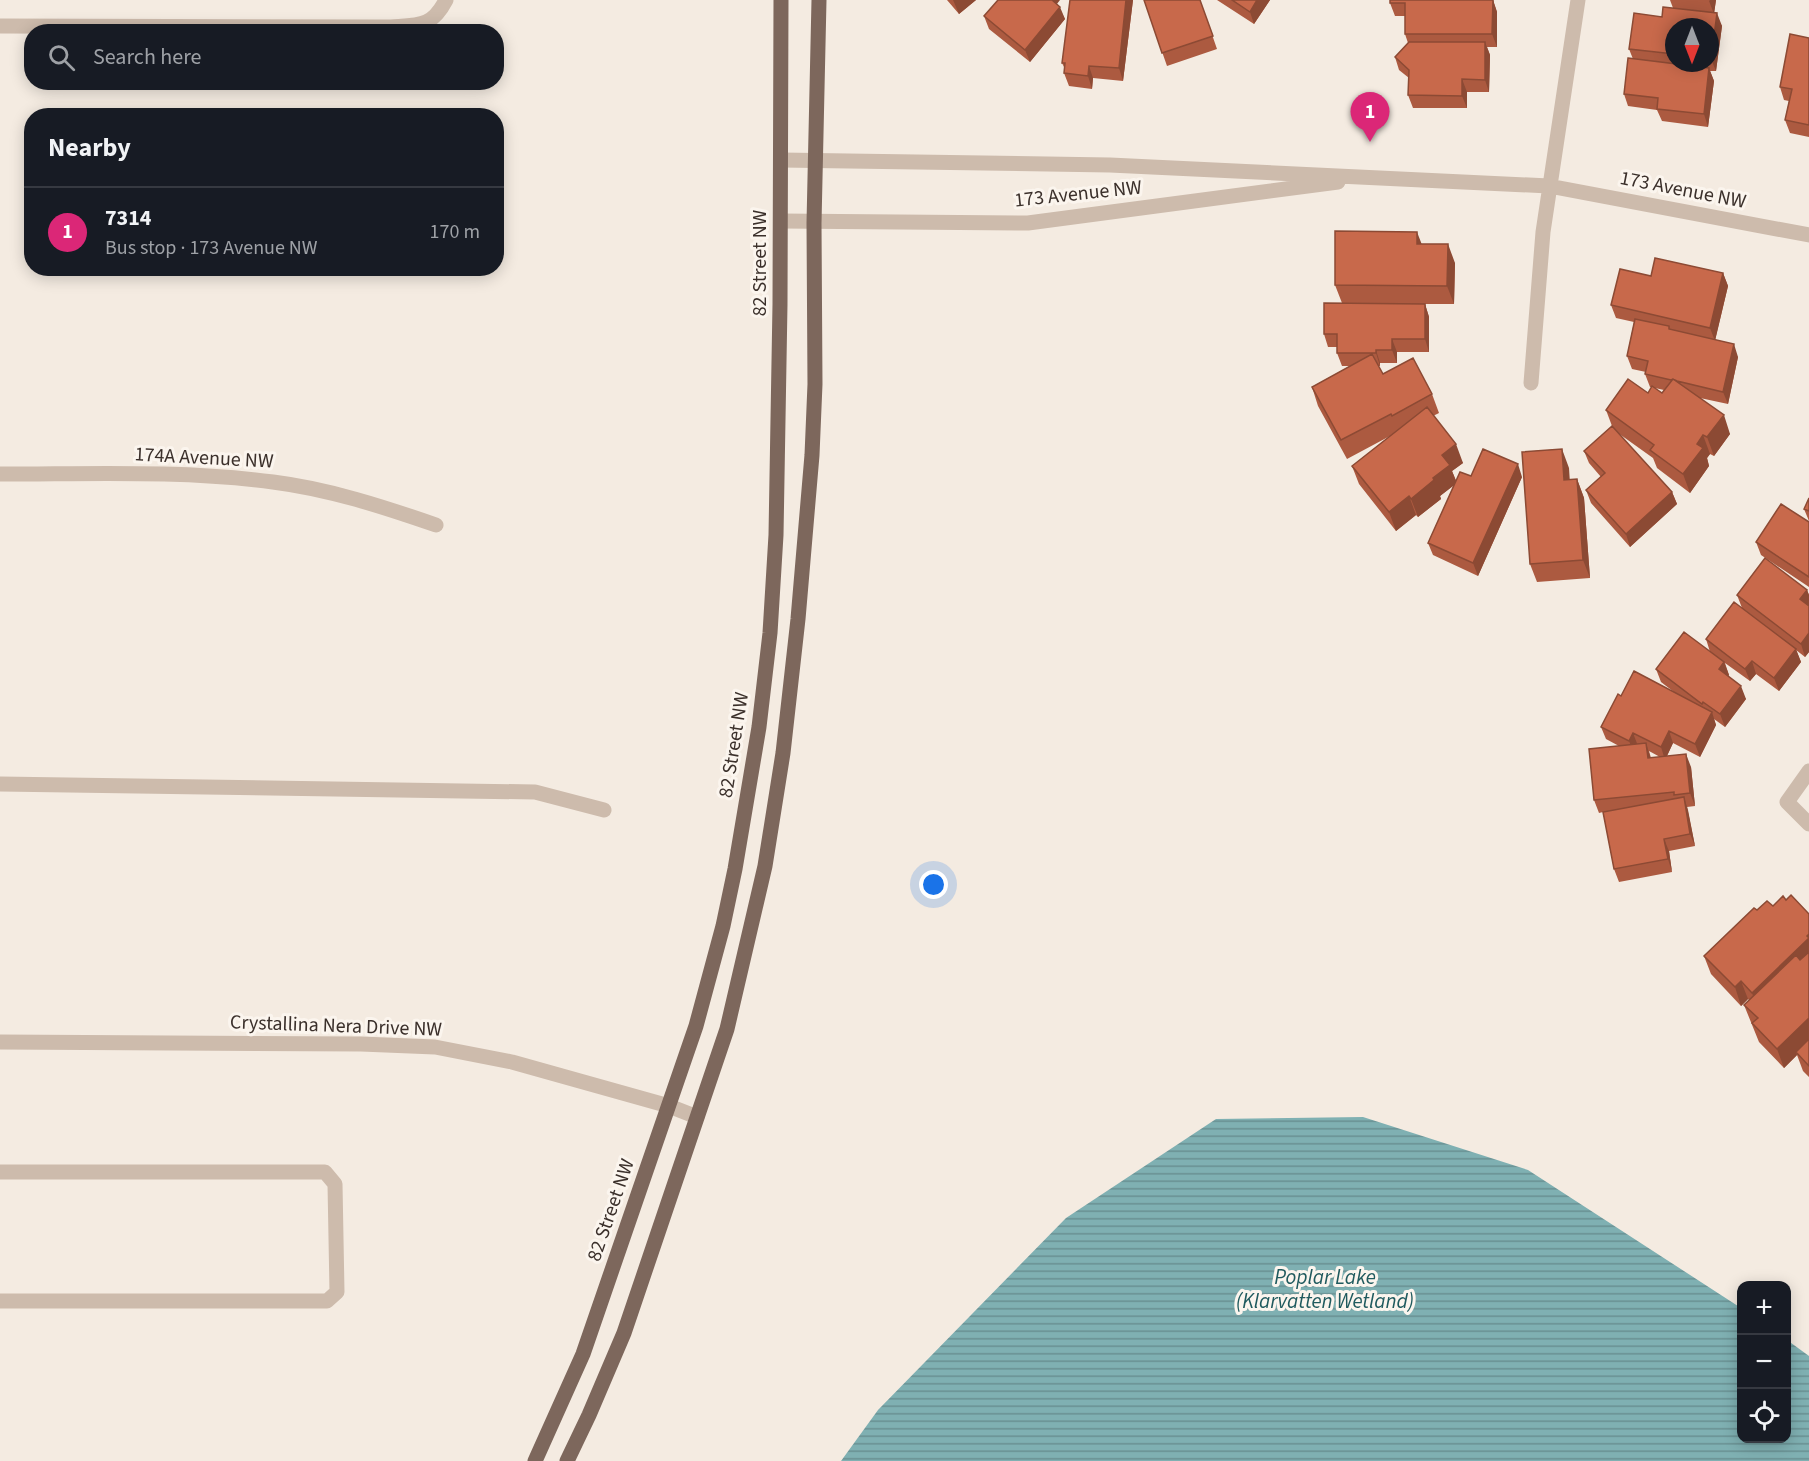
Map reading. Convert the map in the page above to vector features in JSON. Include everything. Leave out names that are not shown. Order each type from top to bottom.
[{"type":"main road","name":"82 Street NW","points":[[535,1461],[583,1354],[696,1026],[723,926],[759,727],[770,633],[776,535],[781,222],[781,0]]},
{"type":"main road","points":[[567,1461],[624,1333],[727,1029],[765,866],[783,753],[798,619],[812,455],[815,384],[814,223],[819,0]]},
{"type":"street","points":[[421,24],[437,16],[446,0]]},
{"type":"street","points":[[1531,383],[1543,232],[1578,0]]},
{"type":"street","points":[[0,26],[24,26]]},
{"type":"street","name":"173 Avenue NW","points":[[781,160],[1110,165],[1549,186],[1809,235]]},
{"type":"street","name":"173 Avenue NW","points":[[781,222],[1028,223],[1377,177]]},
{"type":"street","name":"174A Avenue NW","points":[[0,474],[208,475],[275,482],[351,498],[436,525]]},
{"type":"street","points":[[1809,771],[1787,802],[1809,824]]},
{"type":"street","points":[[0,784],[535,792],[604,810]]},
{"type":"street","name":"Crystallina Nera Drive NW","points":[[0,1042],[361,1044],[435,1047],[512,1062],[669,1106],[697,1117]]},
{"type":"street","points":[[0,1172],[325,1172],[335,1184],[337,1292],[327,1301],[0,1301]]},
{"type":"water","name":"Poplar Lake (Klarvatten Wetland)","points":[[1363,1117],[1528,1170],[1737,1305],[1737,1443],[1791,1443],[1791,1343],[1809,1356],[1809,1461],[841,1461],[878,1410],[1066,1218],[1216,1119]]},
{"type":"building","points":[[998,0],[1052,0],[1060,7],[1025,50],[984,16]]},
{"type":"building","points":[[1070,0],[1126,0],[1119,68],[1089,66],[1088,76],[1064,73],[1065,63],[1062,63]]},
{"type":"building","points":[[1144,0],[1200,0],[1213,36],[1162,53]]},
{"type":"building","points":[[1232,0],[1257,0],[1250,12]]},
{"type":"building","points":[[1390,0],[1493,0],[1492,34],[1405,34],[1405,3],[1390,3]]},
{"type":"building","points":[[1663,7],[1717,13],[1716,18],[1665,18],[1665,53],[1629,49],[1634,13],[1662,17]]},
{"type":"building","points":[[1790,34],[1809,38],[1809,125],[1785,120],[1792,89],[1780,87]]},
{"type":"building","points":[[1409,42],[1485,42],[1485,80],[1462,79],[1462,96],[1408,95],[1409,70],[1395,57]]},
{"type":"building","points":[[1628,58],[1665,63],[1665,72],[1709,72],[1704,114],[1657,109],[1658,98],[1624,94]]},
{"type":"building","points":[[1335,231],[1417,232],[1417,244],[1448,244],[1447,286],[1335,285]]},
{"type":"building","points":[[1655,258],[1723,273],[1710,328],[1611,305],[1620,269],[1651,276]]},
{"type":"building","points":[[1324,303],[1425,304],[1425,339],[1392,339],[1392,350],[1376,350],[1376,353],[1337,353],[1337,334],[1324,334]]},
{"type":"building","points":[[1635,319],[1734,344],[1723,392],[1645,374],[1648,361],[1627,356]]},
{"type":"building","points":[[1372,354],[1383,374],[1413,358],[1432,394],[1341,440],[1312,387]]},
{"type":"building","points":[[1628,379],[1648,393],[1652,386],[1662,393],[1673,379],[1724,415],[1707,437],[1703,435],[1697,444],[1703,448],[1683,474],[1650,450],[1654,445],[1606,410]]},
{"type":"building","points":[[1427,407],[1456,444],[1442,455],[1450,465],[1411,499],[1409,496],[1389,512],[1352,466]]},
{"type":"building","points":[[1612,426],[1672,492],[1626,534],[1586,490],[1605,473],[1584,451]]},
{"type":"building","points":[[1483,449],[1518,464],[1473,563],[1428,543],[1460,472],[1471,476]]},
{"type":"building","points":[[1562,449],[1564,480],[1577,479],[1583,560],[1530,564],[1522,452]]},
{"type":"building","points":[[1809,498],[1809,511],[1804,509]]},
{"type":"building","points":[[1781,504],[1809,522],[1809,577],[1756,542]]},
{"type":"building","points":[[1765,558],[1807,590],[1800,599],[1809,606],[1809,633],[1801,644],[1737,595]]},
{"type":"building","points":[[1734,602],[1796,649],[1774,678],[1752,661],[1745,669],[1706,639]]},
{"type":"building","points":[[1684,632],[1724,662],[1719,669],[1741,686],[1720,714],[1703,702],[1702,704],[1656,669]]},
{"type":"building","points":[[1634,671],[1712,712],[1695,744],[1669,731],[1661,747],[1633,733],[1629,741],[1601,727],[1618,694],[1621,696]]},
{"type":"building","points":[[1646,743],[1648,758],[1686,754],[1690,793],[1674,795],[1674,792],[1594,800],[1589,749]]},
{"type":"building","points":[[1684,797],[1690,834],[1664,839],[1668,859],[1614,869],[1603,812]]},
{"type":"building","points":[[1791,895],[1809,914],[1809,934],[1807,936],[1809,938],[1752,993],[1741,981],[1735,987],[1704,956],[1754,908],[1757,910],[1767,901],[1773,906],[1783,896],[1786,900]]},
{"type":"building","points":[[1809,952],[1809,1018],[1777,1049],[1752,1023],[1758,1018],[1744,1005],[1796,955],[1800,960]]},
{"type":"building","points":[[1809,1039],[1809,1066],[1796,1052]]},
{"type":"place","name":"7314","points":[[1370,142]]}]
